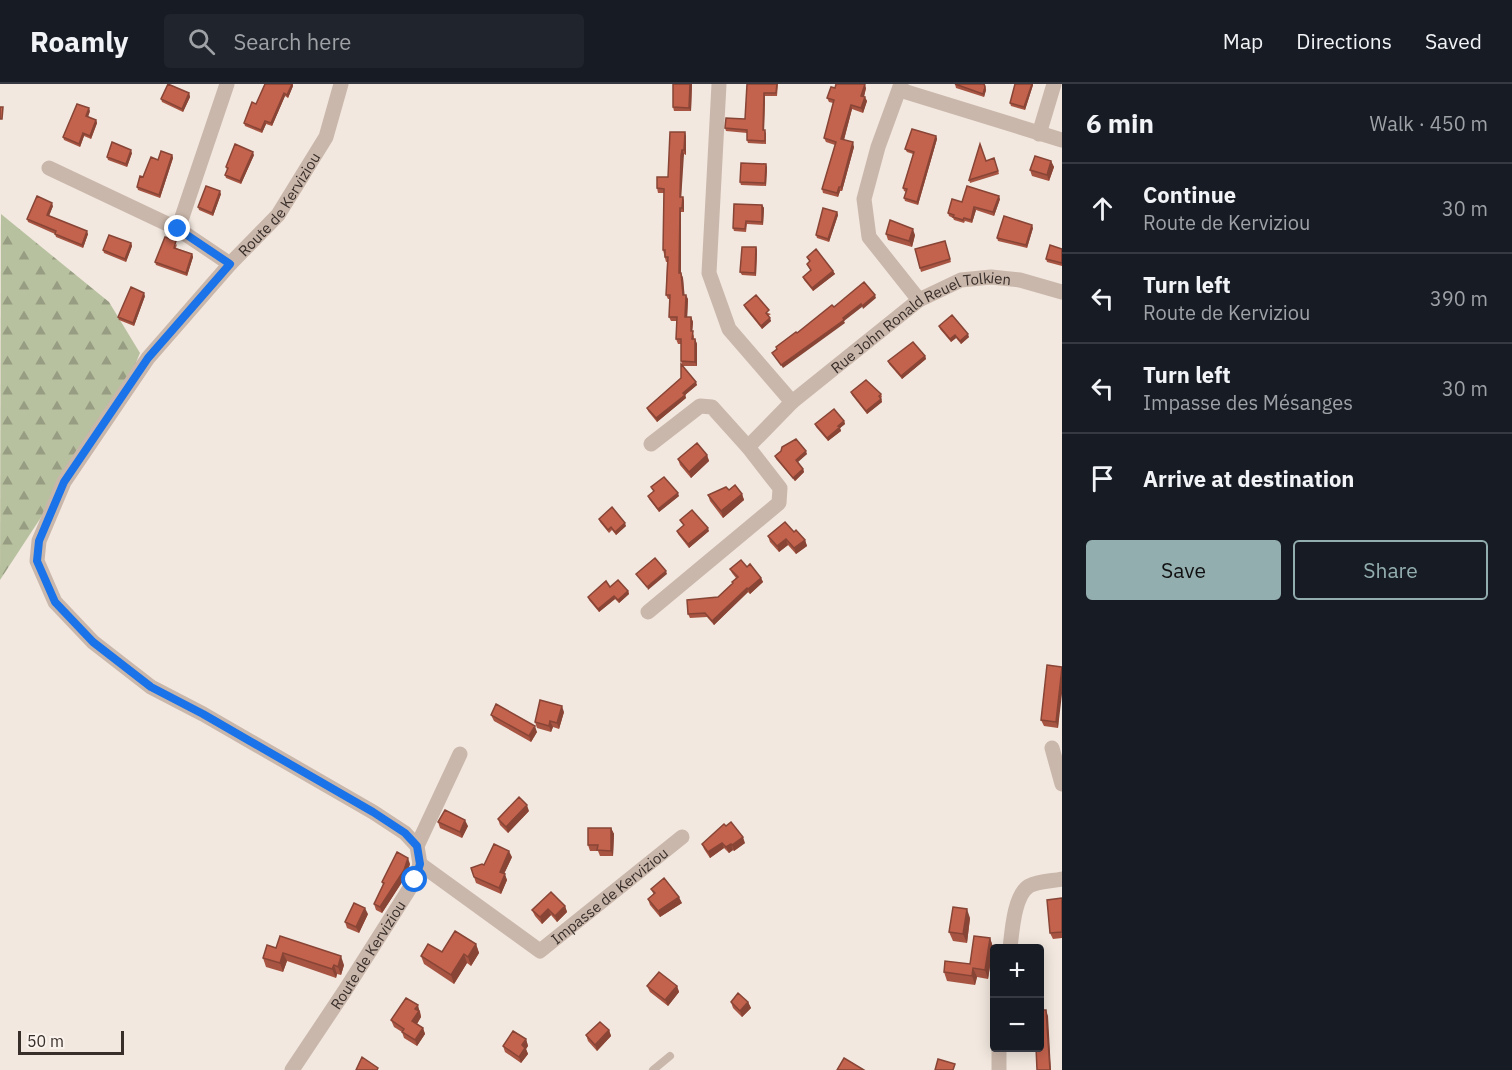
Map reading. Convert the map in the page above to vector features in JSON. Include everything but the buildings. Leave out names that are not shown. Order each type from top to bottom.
[{"type":"street","points":[[178,229],[227,84]]},
{"type":"street","name":"Route de Kerviziou","points":[[341,84],[326,137],[278,215],[230,264],[148,358],[64,482],[39,541],[37,561],[55,602],[93,642],[151,687],[203,714],[373,812],[405,833],[417,846]]},
{"type":"street","points":[[719,84],[709,273],[729,329],[792,402]]},
{"type":"street","points":[[1039,134],[1054,84]]},
{"type":"street","points":[[919,300],[869,237],[864,199],[878,147],[900,87],[1062,140]]},
{"type":"street","points":[[49,168],[178,229],[230,264]]},
{"type":"street","name":"Rue John Ronald Reuel Tolkien","points":[[748,447],[792,402],[919,300],[961,280],[990,277],[1020,280],[1062,292]]},
{"type":"street","points":[[648,612],[779,503],[780,488],[748,447],[712,407],[700,406],[651,444]]},
{"type":"street","points":[[1052,748],[1062,784]]},
{"type":"street","points":[[420,864],[417,846],[460,754]]},
{"type":"street","name":"Impasse de Kerviziou","points":[[420,864],[540,951],[682,837]]},
{"type":"street","name":"Route de Kerviziou","points":[[292,1070],[415,880],[420,864]]},
{"type":"street","points":[[1011,944],[1018,901],[1023,891],[1031,885],[1062,879]]},
{"type":"street","points":[[999,1052],[999,1070]]},
{"type":"lane","points":[[653,1070],[670,1056]]},
{"type":"green space","points":[[1,214],[109,302],[140,353],[123,392],[0,580]]},
{"type":"route","points":[[178,229],[230,264],[148,358],[64,482],[39,541],[37,561],[55,602],[93,642],[151,687],[203,714],[392,823],[405,833],[417,846],[420,864],[415,880]]}]
